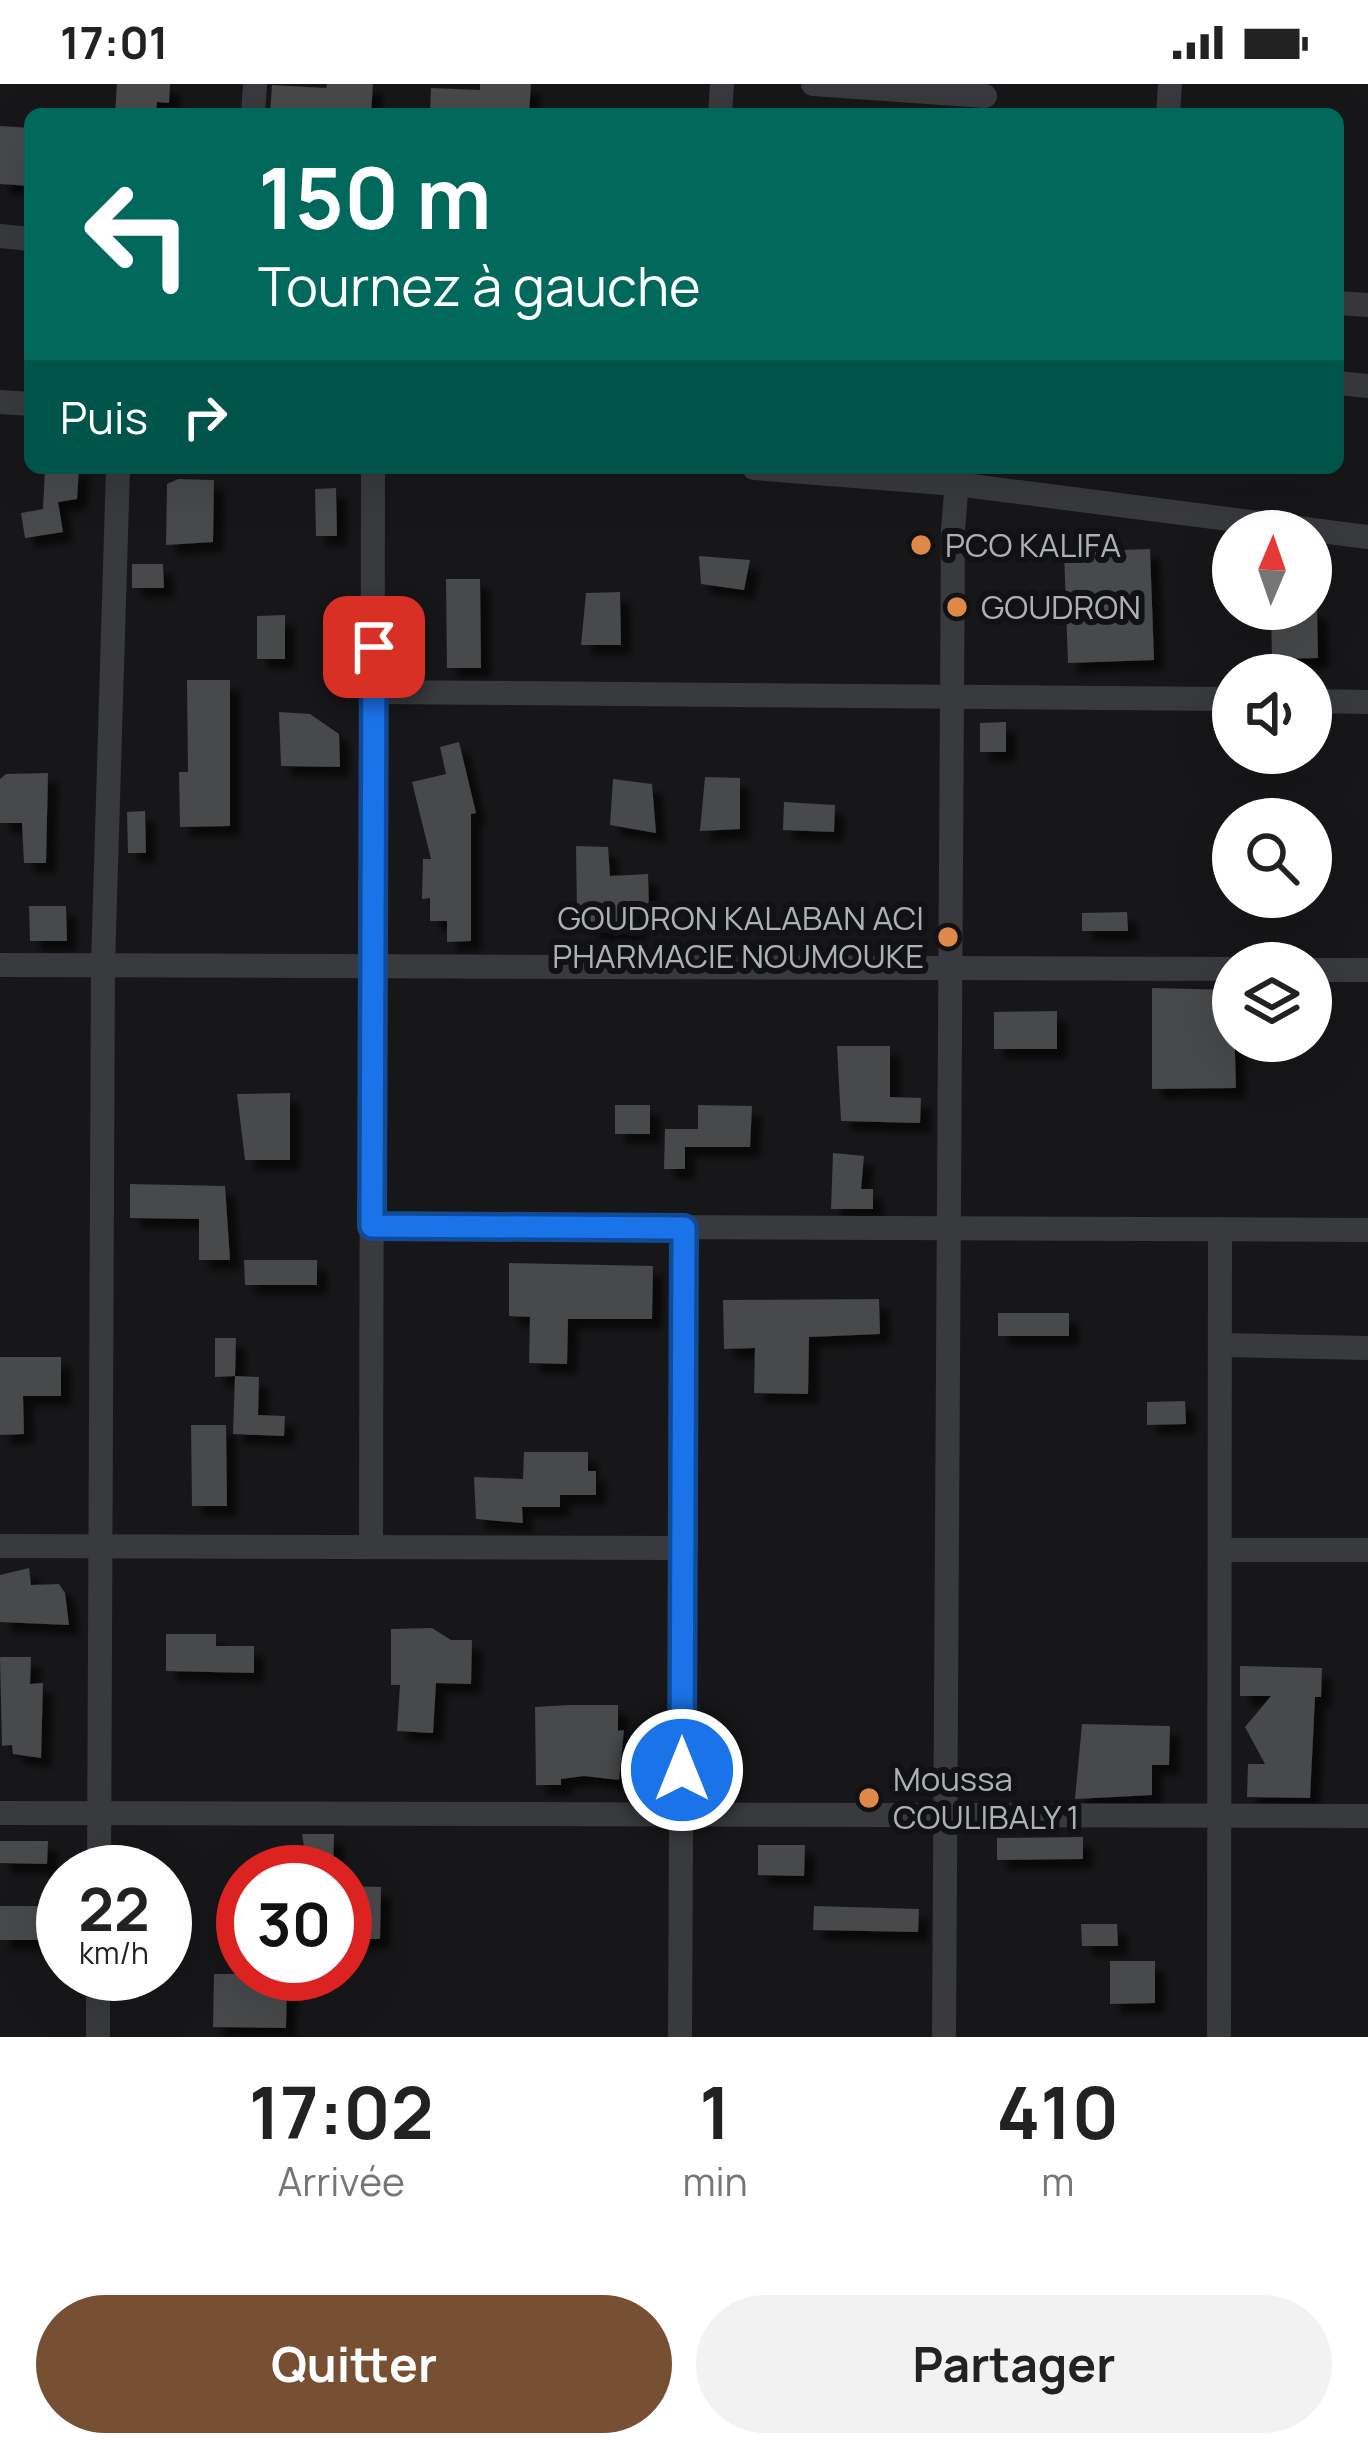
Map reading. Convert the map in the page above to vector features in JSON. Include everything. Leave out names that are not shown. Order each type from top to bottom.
[{"type":"street","points":[[813,84],[985,98]]},
{"type":"street","points":[[99,1845],[104,965],[118,474]]},
{"type":"street","points":[[371,1547],[373,474]]},
{"type":"street","points":[[906,474],[957,476],[1368,537]]},
{"type":"street","points":[[944,2037],[957,476]]},
{"type":"street","points":[[375,692],[1212,699]]},
{"type":"street","points":[[1332,701],[1368,702]]},
{"type":"street","points":[[0,964],[1212,969]]},
{"type":"street","points":[[1332,970],[1368,970]]},
{"type":"street","points":[[372,1226],[1368,1230]]},
{"type":"street","points":[[680,2037],[684,1228]]},
{"type":"street","points":[[1220,1229],[1220,2037]]},
{"type":"street","points":[[1220,1345],[1368,1348]]},
{"type":"street","points":[[0,1546],[683,1549]]},
{"type":"street","points":[[1220,1550],[1368,1550]]},
{"type":"street","points":[[0,1813],[1368,1816]]},
{"type":"street","points":[[98,2001],[98,2037]]},
{"type":"building","points":[[117,84],[170,84],[169,103],[157,102],[156,108],[115,108]]},
{"type":"building","points":[[327,84],[373,84],[371,108],[270,108],[272,85],[326,88]]},
{"type":"building","points":[[480,84],[531,84],[529,108],[430,108],[431,88],[480,90]]},
{"type":"building","points":[[0,126],[24,128],[24,186],[0,184]]},
{"type":"building","points":[[45,474],[79,474],[77,499],[58,502],[63,532],[25,538],[21,513],[43,509]]},
{"type":"building","points":[[178,479],[214,480],[213,542],[166,545],[167,484]]},
{"type":"building","points":[[336,488],[337,536],[316,536],[315,489]]},
{"type":"building","points":[[1150,549],[1154,660],[1068,663],[1064,552]]},
{"type":"building","points":[[699,556],[750,560],[744,590],[701,584]]},
{"type":"building","points":[[132,564],[163,564],[164,588],[132,588]]},
{"type":"building","points":[[446,579],[480,579],[481,668],[447,668]]},
{"type":"building","points":[[620,592],[621,645],[581,645],[586,593]]},
{"type":"building","points":[[285,615],[285,659],[257,659],[257,616]]},
{"type":"building","points":[[1271,630],[1317,630],[1318,654],[1272,654]]},
{"type":"building","points":[[187,680],[230,680],[230,826],[180,827],[179,772],[188,772]]},
{"type":"building","points":[[279,712],[310,714],[339,734],[340,767],[281,766]]},
{"type":"building","points":[[1006,722],[1006,752],[980,752],[980,723]]},
{"type":"building","points":[[459,742],[476,813],[471,814],[471,941],[447,942],[447,921],[430,921],[430,898],[422,899],[423,859],[431,859],[412,782],[446,774],[440,747]]},
{"type":"building","points":[[48,773],[46,863],[24,863],[22,823],[0,823],[0,779],[6,774]]},
{"type":"building","points":[[705,777],[740,778],[740,829],[700,831]]},
{"type":"building","points":[[613,779],[652,784],[656,833],[610,825]]},
{"type":"building","points":[[784,802],[835,805],[834,832],[783,830]]},
{"type":"building","points":[[145,811],[146,853],[128,853],[127,812]]},
{"type":"building","points":[[576,846],[608,847],[610,876],[648,874],[649,910],[638,910],[635,934],[589,931],[588,915],[577,911]]},
{"type":"building","points":[[29,906],[66,906],[67,941],[30,941]]},
{"type":"building","points":[[1127,912],[1128,931],[1082,931],[1082,913]]},
{"type":"building","points":[[1152,988],[1212,989],[1212,1062],[1235,1062],[1236,1088],[1152,1089]]},
{"type":"building","points":[[1057,1011],[1057,1049],[994,1049],[994,1012]]},
{"type":"building","points":[[837,1046],[890,1046],[890,1097],[921,1098],[920,1123],[841,1121]]},
{"type":"building","points":[[290,1093],[290,1160],[245,1160],[237,1094]]},
{"type":"building","points":[[615,1105],[650,1105],[650,1134],[615,1134]]},
{"type":"building","points":[[698,1105],[752,1106],[750,1147],[685,1147],[685,1169],[664,1169],[665,1129],[698,1129]]},
{"type":"building","points":[[833,1153],[864,1156],[861,1189],[873,1189],[873,1209],[831,1209]]},
{"type":"building","points":[[130,1184],[225,1186],[230,1260],[199,1260],[199,1219],[130,1218]]},
{"type":"building","points":[[244,1260],[317,1260],[317,1285],[245,1285]]},
{"type":"building","points":[[509,1263],[653,1266],[652,1319],[568,1319],[567,1364],[529,1363],[530,1317],[509,1316]]},
{"type":"building","points":[[879,1299],[880,1334],[809,1337],[808,1394],[754,1393],[755,1348],[724,1349],[723,1300]]},
{"type":"building","points":[[998,1313],[1069,1313],[1069,1336],[998,1336]]},
{"type":"building","points":[[215,1338],[236,1338],[235,1376],[215,1377]]},
{"type":"building","points":[[0,1357],[61,1357],[61,1396],[23,1396],[24,1434],[0,1435]]},
{"type":"building","points":[[235,1376],[259,1377],[258,1415],[285,1416],[284,1436],[233,1434]]},
{"type":"building","points":[[1185,1401],[1186,1424],[1147,1425],[1147,1402]]},
{"type":"building","points":[[191,1425],[226,1425],[227,1506],[192,1506]]},
{"type":"building","points":[[524,1452],[588,1452],[588,1471],[596,1471],[596,1495],[560,1495],[560,1507],[522,1507],[523,1523],[476,1519],[474,1477],[523,1479]]},
{"type":"building","points":[[29,1568],[31,1585],[59,1584],[65,1593],[69,1625],[0,1622],[0,1575]]},
{"type":"building","points":[[432,1628],[451,1640],[472,1640],[471,1684],[436,1683],[433,1733],[397,1731],[400,1685],[391,1685],[391,1629]]},
{"type":"building","points":[[166,1634],[216,1634],[216,1646],[254,1646],[254,1673],[166,1671]]},
{"type":"building","points":[[0,1657],[31,1657],[30,1684],[43,1683],[41,1758],[13,1754],[12,1745],[2,1746]]},
{"type":"building","points":[[1240,1666],[1322,1668],[1321,1697],[1315,1697],[1310,1798],[1247,1797],[1248,1764],[1265,1764],[1245,1727],[1271,1696],[1240,1696]]},
{"type":"building","points":[[618,1705],[618,1731],[624,1730],[619,1780],[584,1776],[561,1779],[561,1785],[536,1785],[535,1707]]},
{"type":"building","points":[[1082,1724],[1170,1726],[1169,1765],[1152,1765],[1152,1795],[1075,1799]]},
{"type":"building","points":[[302,1834],[334,1834],[334,1845],[304,1845]]},
{"type":"building","points":[[1083,1837],[1083,1859],[997,1860],[997,1838]]},
{"type":"building","points":[[0,1841],[48,1841],[48,1845],[36,1845],[36,1864],[0,1863]]},
{"type":"building","points":[[758,1845],[805,1845],[804,1876],[758,1875]]},
{"type":"building","points":[[372,1887],[381,1887],[380,1939],[372,1939]]},
{"type":"building","points":[[0,1906],[36,1906],[36,1940],[0,1940]]},
{"type":"building","points":[[814,1906],[919,1909],[918,1932],[813,1930]]},
{"type":"building","points":[[1081,1924],[1117,1924],[1118,1946],[1082,1946]]},
{"type":"building","points":[[1110,1961],[1155,1961],[1155,2003],[1110,2004]]},
{"type":"building","points":[[214,1974],[216,2001],[286,2001],[286,2028],[213,2027]]},
{"type":"place","name":"PCO KALIFA","points":[[921,545]]},
{"type":"place","name":"GOUDRON","points":[[957,607]]},
{"type":"place","name":"GOUDRON KALABAN ACI PHARMACIE NOUMOUKE","points":[[948,937]]},
{"type":"place","name":"Moussa COULIBALY 1","points":[[869,1798]]},
{"type":"route","points":[[374,647],[372,1226],[684,1228],[682,1770]]}]
